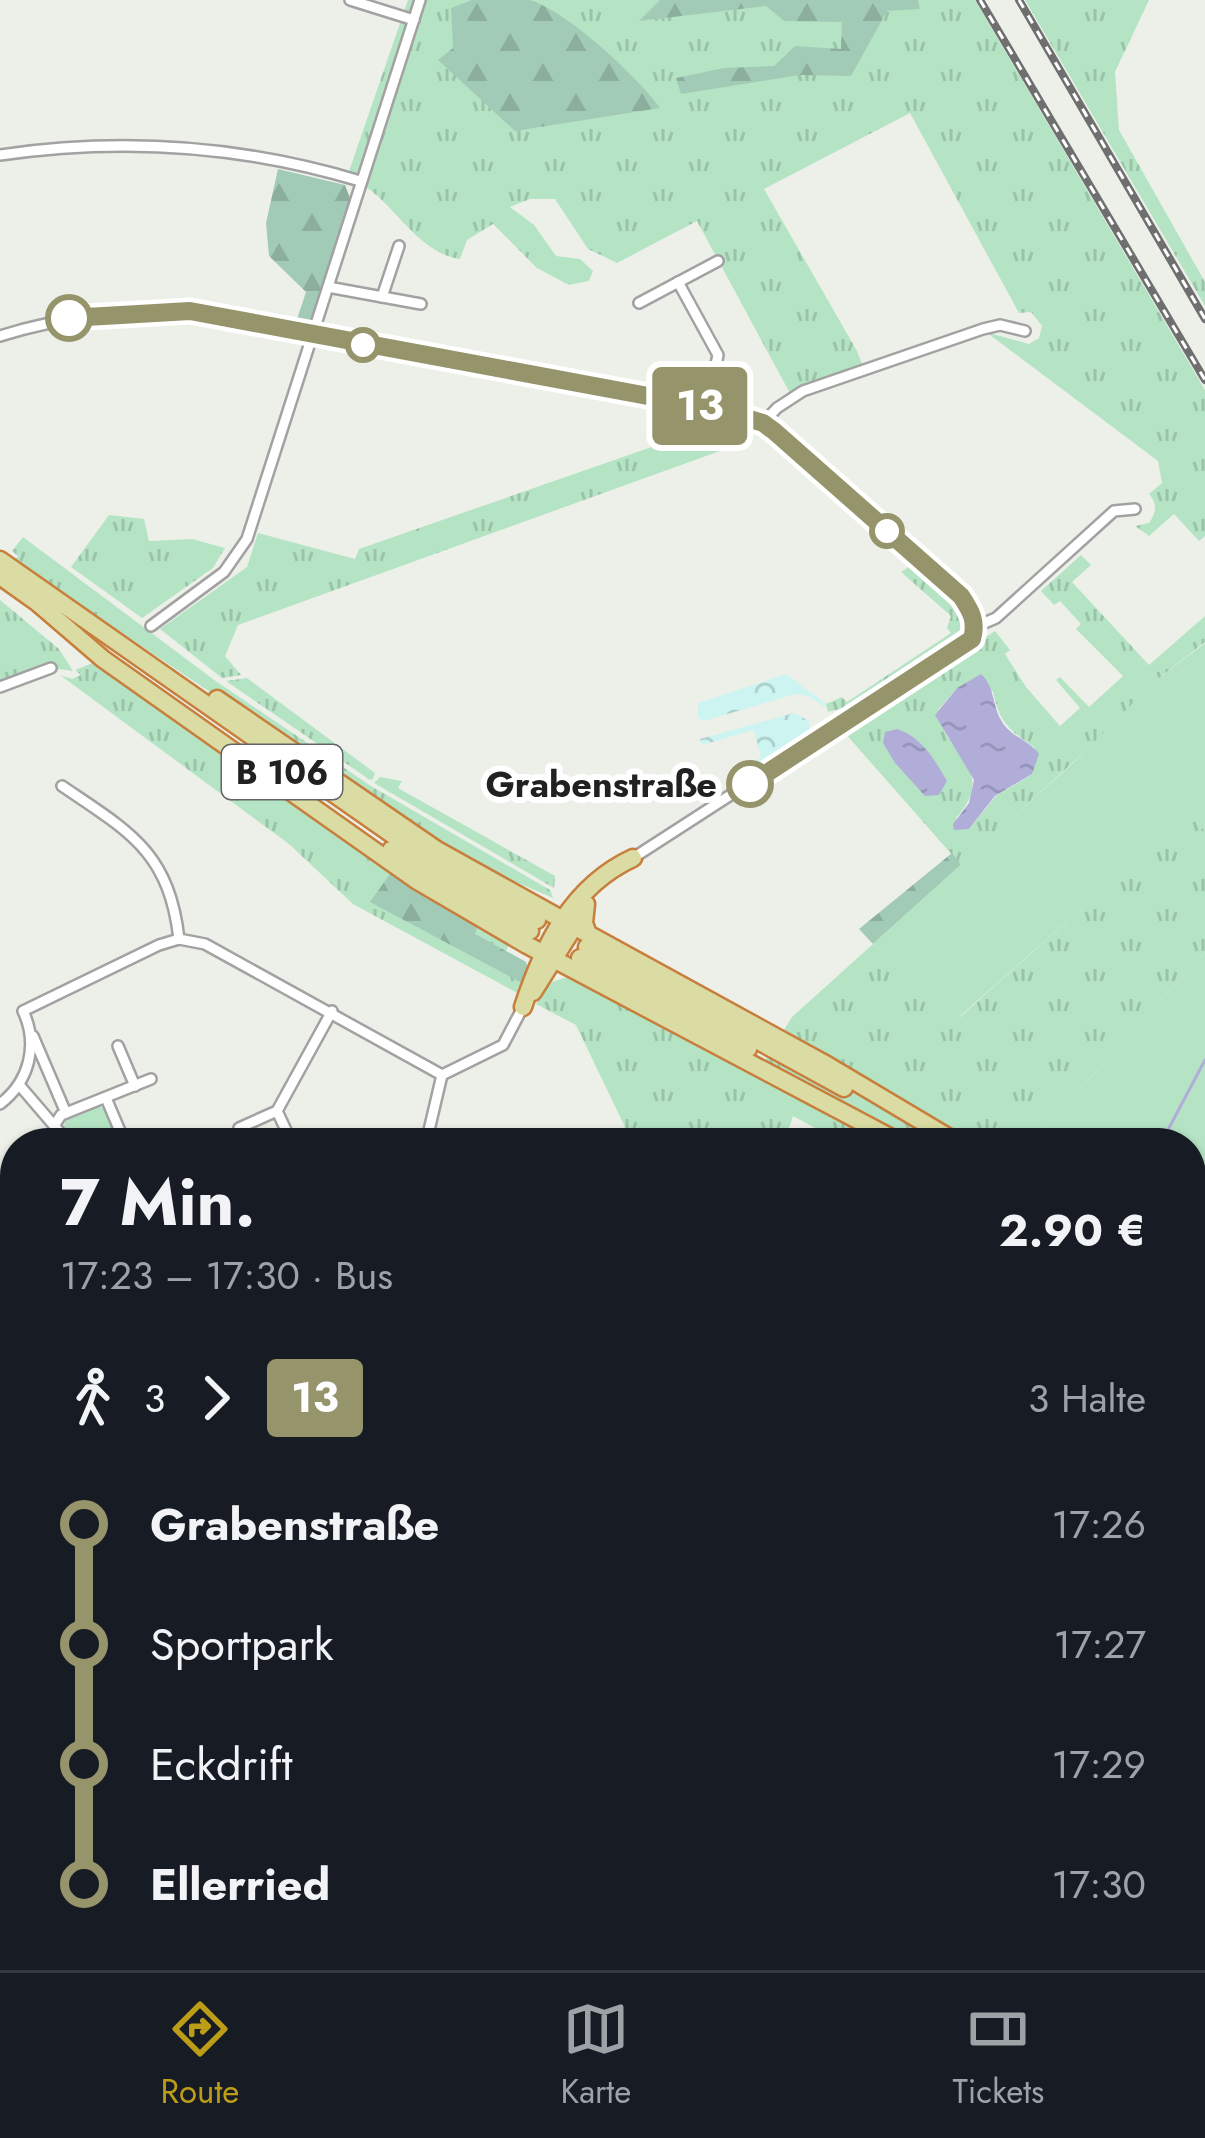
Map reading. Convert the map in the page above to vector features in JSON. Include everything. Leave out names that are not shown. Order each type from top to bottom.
[{"type":"highway","name":"B 106","points":[[0,560],[43,599]]},
{"type":"highway","name":"B 106","points":[[0,576],[43,599],[557,942],[890,1128]]},
{"type":"highway","points":[[43,599],[103,658],[416,880],[827,1065],[933,1128]]},
{"type":"highway","points":[[523,1007],[581,902],[633,858]]},
{"type":"highway","points":[[557,942],[584,923],[581,902]]},
{"type":"highway","name":"B 106","points":[[557,942],[916,1128]]},
{"type":"highway","points":[[557,942],[875,1128]]},
{"type":"street","points":[[350,0],[414,20]]},
{"type":"street","points":[[151,626],[224,572],[247,539],[421,0]]},
{"type":"street","points":[[0,154],[93,145],[158,145],[237,152],[360,181]]},
{"type":"street","points":[[382,297],[399,245]]},
{"type":"street","points":[[639,303],[718,261]]},
{"type":"street","points":[[678,282],[718,355],[707,407]]},
{"type":"street","points":[[328,286],[421,304]]},
{"type":"street","points":[[0,336],[69,318],[190,311],[707,407],[763,423],[961,596],[972,613],[972,639],[633,858]]},
{"type":"street","points":[[763,423],[802,391],[983,329],[1000,325],[1025,331]]},
{"type":"street","points":[[975,627],[996,619],[1114,511],[1136,509]]},
{"type":"street","points":[[0,686],[51,668]]},
{"type":"street","points":[[62,786],[150,851],[176,909],[179,939]]},
{"type":"street","points":[[66,1113],[22,1011],[179,939],[205,944],[442,1075]]},
{"type":"street","points":[[442,1075],[503,1045],[523,1007]]},
{"type":"street","points":[[238,1128],[277,1111],[332,1011]]},
{"type":"street","points":[[0,1104],[21,1087],[32,1033]]},
{"type":"street","points":[[118,1046],[135,1086]]},
{"type":"street","points":[[430,1128],[442,1075]]},
{"type":"street","points":[[21,1087],[55,1126],[66,1113],[151,1079]]},
{"type":"street","points":[[106,1098],[119,1128]]},
{"type":"street","points":[[277,1111],[285,1128]]},
{"type":"green space","points":[[408,0],[975,0],[1205,390],[1205,536],[1199,541],[1174,514],[1149,536],[1135,526],[1149,523],[1153,516],[1155,505],[1149,494],[1162,483],[1158,461],[986,332],[1029,344],[1039,338],[1042,326],[1031,312],[1019,313],[910,113],[764,189],[864,369],[792,397],[697,221],[617,263],[588,249],[555,199],[530,199],[510,207],[534,225],[556,256],[580,259],[593,271],[589,281],[569,285],[537,268],[493,224],[467,240],[460,259],[428,245],[376,195],[347,177]]},
{"type":"green space","points":[[472,0],[529,0],[562,16],[600,46],[660,108],[515,131],[438,60],[453,48],[451,8]]},
{"type":"green space","points":[[660,0],[918,0],[920,9],[887,11],[851,76],[800,75],[681,94],[676,78],[724,68],[774,66],[795,46],[841,49],[842,22],[784,21],[766,6],[639,21]]},
{"type":"green space","points":[[1025,0],[1149,0],[1115,72],[1119,130],[1205,282],[1205,306]]},
{"type":"green space","points":[[278,169],[345,185],[353,206],[314,328],[296,322],[306,292],[269,256],[266,223]]},
{"type":"green space","points":[[715,425],[742,443],[238,625],[225,656],[241,675],[222,678],[160,629],[247,567],[258,533],[355,559],[359,549]]},
{"type":"green space","points":[[109,515],[144,519],[149,541],[192,539],[225,548],[213,568],[142,618],[71,567]]},
{"type":"green space","points":[[23,537],[217,682],[371,786],[550,890],[553,898],[492,877],[133,641],[16,559],[12,551]]},
{"type":"green space","points":[[1081,555],[1091,565],[1072,582],[1149,665],[1205,616],[1205,642],[1153,683],[961,865],[844,732],[995,631],[1010,650],[1005,654],[1026,687],[1060,726],[1080,708],[1056,680],[1060,677],[1089,707],[1123,676],[1076,629],[1081,624],[1060,601],[1054,605],[1041,591]],"holes":[[[957,688],[993,691],[1006,724],[1034,747],[1031,775],[996,796],[969,829],[956,818],[968,801],[971,774],[942,726],[938,710]]]},
{"type":"green space","points":[[910,566],[948,601],[963,628],[843,708],[828,712],[826,704],[842,697],[847,702],[951,633],[947,628],[951,616],[901,572]]},
{"type":"green space","points":[[0,600],[59,649],[73,671],[51,668],[0,687]]},
{"type":"green space","points":[[1205,643],[1205,831],[1188,814],[959,1017],[873,944],[1073,763],[1153,683]]},
{"type":"green space","points":[[100,660],[393,876],[510,943],[506,951],[526,962],[519,994],[353,904],[289,844],[60,675],[72,679],[81,675],[75,670]]},
{"type":"green space","points":[[786,674],[824,707],[809,696],[795,694],[704,721],[698,717],[698,703]]},
{"type":"green space","points":[[247,678],[375,773],[373,779],[226,681]]},
{"type":"green space","points":[[794,713],[809,721],[809,732],[751,769],[761,757],[754,730],[702,745],[700,739]]},
{"type":"green space","points":[[380,777],[402,781],[398,788],[555,876],[554,888],[374,783]]},
{"type":"green space","points":[[1188,813],[1205,831],[1205,952],[1045,1128],[815,1128],[793,1116],[789,1128],[624,1128],[576,1025],[536,1004],[552,982],[570,976],[757,1074],[792,1017],[873,944],[960,1017]]},
{"type":"green space","points":[[952,853],[961,865],[873,944],[859,929]]},
{"type":"green space","points":[[392,871],[406,885],[478,924],[475,934],[526,962],[529,971],[524,984],[370,902]]},
{"type":"green space","points":[[1205,952],[1205,1128],[1045,1128]]},
{"type":"green space","points":[[94,1105],[108,1114],[115,1128],[65,1128],[66,1116]]},
{"type":"water","points":[[981,674],[1005,725],[1039,754],[1032,774],[995,796],[969,829],[954,830],[953,824],[969,803],[974,780],[935,715],[957,688]]},
{"type":"water","points":[[897,729],[920,743],[937,765],[947,781],[939,795],[925,796],[895,763],[883,743],[885,732]]},
{"type":"waterway","points":[[1169,1128],[1205,1060]]},
{"type":"railway","points":[[980,0],[1205,380]]},
{"type":"railway","points":[[1019,0],[1205,319]]},
{"type":"bus line","name":"13","points":[[69,318],[190,311],[718,409],[763,423],[961,596],[975,627],[972,639],[750,784]]},
{"type":"place","name":"Grabenstraße","points":[[750,784]]}]
